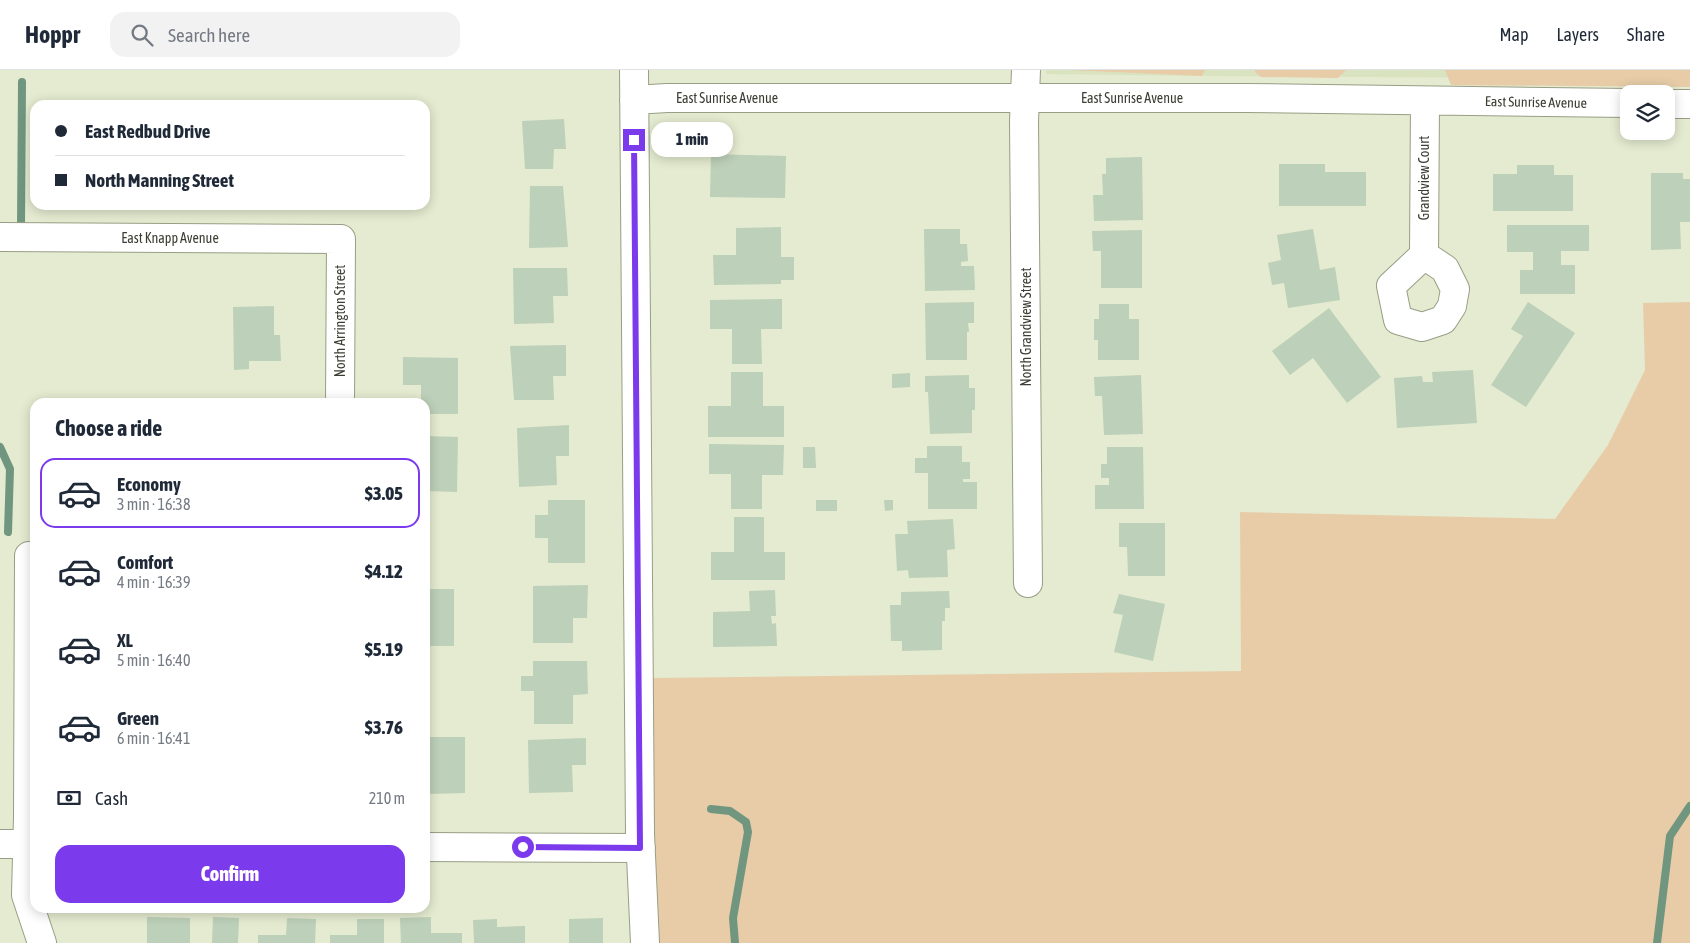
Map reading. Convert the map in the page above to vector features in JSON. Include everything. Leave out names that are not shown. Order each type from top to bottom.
[{"type":"street","points":[[634,70],[640,848],[645,943]]},
{"type":"street","name":"North Grandview Street","points":[[1026,70],[1024,131],[1028,583]]},
{"type":"street","name":"East Sunrise Avenue","points":[[634,100],[1025,98],[1620,103]]},
{"type":"street","name":"Grandview Court","points":[[1424,255],[1425,101]]},
{"type":"street","points":[[1675,104],[1690,104]]},
{"type":"street","name":"East Knapp Avenue","points":[[0,237],[341,239]]},
{"type":"street","name":"North Arrington Street","points":[[340,398],[341,239]]},
{"type":"street","points":[[29,556],[30,700]]},
{"type":"street","points":[[0,844],[30,844]]},
{"type":"street","points":[[430,847],[640,848]]},
{"type":"street","points":[[30,854],[26,895],[30,907]]},
{"type":"street","points":[[32,913],[42,943]]},
{"type":"shaded area","points":[[1046,70],[1690,70],[1690,79],[1046,74]]},
{"type":"shaded area","points":[[1069,70],[1205,70],[1202,76]]},
{"type":"shaded area","points":[[1255,70],[1346,70],[1338,78],[1261,77]]},
{"type":"shaded area","points":[[1445,70],[1690,70],[1690,87],[1675,87],[1675,85],[1451,85]]},
{"type":"shaded area","points":[[1690,302],[1690,943],[656,943],[652,678],[1241,671],[1240,512],[1555,519],[1608,445],[1645,370],[1643,303]]},
{"type":"building","points":[[564,119],[566,149],[554,149],[553,169],[525,169],[522,121]]},
{"type":"building","points":[[711,154],[786,156],[785,198],[710,197]]},
{"type":"building","points":[[1142,157],[1143,220],[1094,221],[1093,195],[1103,195],[1102,174],[1106,174],[1106,158]]},
{"type":"building","points":[[1279,164],[1325,164],[1325,172],[1366,172],[1366,206],[1279,206]]},
{"type":"building","points":[[1517,165],[1554,165],[1554,175],[1573,175],[1573,211],[1493,211],[1493,174],[1517,174]]},
{"type":"building","points":[[1651,173],[1683,173],[1683,179],[1690,179],[1690,222],[1680,222],[1681,249],[1651,250]]},
{"type":"building","points":[[530,186],[563,186],[568,247],[529,248]]},
{"type":"building","points":[[1507,225],[1589,225],[1589,251],[1561,251],[1561,265],[1575,265],[1575,294],[1520,294],[1520,270],[1533,270],[1533,252],[1507,252]]},
{"type":"building","points":[[781,227],[781,257],[794,257],[794,280],[781,280],[781,284],[714,285],[713,255],[736,255],[736,228]]},
{"type":"building","points":[[924,229],[960,229],[960,244],[967,244],[968,261],[961,262],[961,266],[974,266],[975,290],[925,291]]},
{"type":"building","points":[[1313,229],[1320,270],[1335,267],[1340,300],[1288,308],[1284,283],[1272,285],[1268,263],[1281,260],[1277,235]]},
{"type":"building","points":[[1142,230],[1142,288],[1101,288],[1101,251],[1093,251],[1092,231]]},
{"type":"building","points":[[513,268],[567,268],[568,296],[553,296],[554,323],[514,324]]},
{"type":"building","points":[[782,299],[782,329],[761,329],[762,364],[732,364],[732,329],[710,329],[710,300]]},
{"type":"building","points":[[974,302],[974,323],[968,323],[967,360],[926,360],[925,303]]},
{"type":"building","points":[[1528,302],[1575,333],[1526,407],[1491,385],[1523,336],[1511,329]]},
{"type":"building","points":[[1099,304],[1129,304],[1129,319],[1139,319],[1139,360],[1098,360],[1098,340],[1094,340],[1094,319],[1099,319]]},
{"type":"building","points":[[274,306],[274,335],[280,335],[281,361],[249,361],[249,369],[234,370],[233,307]]},
{"type":"building","points":[[1329,308],[1381,377],[1347,403],[1313,358],[1290,375],[1272,351]]},
{"type":"building","points":[[566,345],[566,376],[553,376],[554,400],[514,400],[510,346]]},
{"type":"building","points":[[403,357],[458,358],[458,414],[430,414],[430,398],[421,398],[421,385],[403,385]]},
{"type":"building","points":[[1473,370],[1477,423],[1397,428],[1394,378],[1422,376],[1423,382],[1433,382],[1432,372]]},
{"type":"building","points":[[731,372],[763,372],[763,406],[784,406],[784,437],[708,437],[708,406],[731,406]]},
{"type":"building","points":[[910,373],[910,387],[892,388],[892,374]]},
{"type":"building","points":[[969,375],[969,388],[975,388],[975,410],[972,410],[972,433],[930,434],[928,392],[925,392],[925,376]]},
{"type":"building","points":[[1141,375],[1143,434],[1104,435],[1102,396],[1095,396],[1094,377]]},
{"type":"building","points":[[569,425],[569,456],[556,456],[557,485],[519,487],[517,428]]},
{"type":"building","points":[[430,436],[458,437],[457,492],[430,491]]},
{"type":"building","points":[[709,444],[784,445],[783,475],[762,475],[762,509],[731,509],[731,474],[709,474]]},
{"type":"building","points":[[927,446],[962,446],[962,462],[970,462],[970,479],[963,479],[963,482],[977,482],[977,509],[928,509],[928,473],[915,473],[915,458],[927,458]]},
{"type":"building","points":[[803,447],[815,447],[816,468],[803,468]]},
{"type":"building","points":[[1107,447],[1143,447],[1144,509],[1095,509],[1095,485],[1109,485],[1109,478],[1101,478],[1101,464],[1107,464]]},
{"type":"building","points":[[548,500],[585,500],[585,563],[548,563],[548,538],[535,538],[535,515],[548,515]]},
{"type":"building","points":[[816,500],[837,500],[837,511],[816,511]]},
{"type":"building","points":[[884,500],[893,500],[893,510],[885,511]]},
{"type":"building","points":[[734,517],[764,517],[764,552],[785,552],[785,580],[711,580],[711,552],[734,552]]},
{"type":"building","points":[[953,519],[955,549],[947,550],[948,577],[909,578],[908,570],[897,571],[895,534],[908,534],[907,521]]},
{"type":"building","points":[[1119,523],[1165,523],[1165,576],[1128,576],[1127,547],[1119,547]]},
{"type":"building","points":[[588,585],[587,618],[573,618],[573,643],[533,643],[533,586]]},
{"type":"building","points":[[430,589],[454,589],[454,646],[430,646]]},
{"type":"building","points":[[775,590],[776,616],[771,616],[772,624],[776,623],[777,646],[713,647],[713,612],[750,611],[749,591]]},
{"type":"building","points":[[949,591],[950,608],[945,608],[945,621],[942,621],[942,650],[902,651],[902,641],[891,641],[890,605],[901,605],[901,592]]},
{"type":"building","points":[[1119,594],[1165,604],[1153,661],[1114,652],[1123,615],[1113,613]]},
{"type":"building","points":[[533,661],[587,661],[588,694],[573,695],[573,724],[534,724],[534,691],[521,691],[521,676],[533,676]]},
{"type":"building","points":[[430,737],[465,737],[465,793],[430,794]]},
{"type":"building","points":[[586,738],[586,765],[572,765],[573,792],[529,793],[528,740]]},
{"type":"building","points":[[147,917],[190,918],[190,943],[147,943]]},
{"type":"building","points":[[213,917],[239,918],[238,943],[212,943]]},
{"type":"building","points":[[431,917],[431,933],[462,933],[462,943],[401,943],[400,918]]},
{"type":"building","points":[[287,918],[316,919],[315,943],[258,943],[258,935],[286,935]]},
{"type":"building","points":[[603,918],[603,943],[569,943],[569,919]]},
{"type":"building","points":[[357,919],[384,919],[384,943],[330,943],[330,935],[357,935]]},
{"type":"building","points":[[497,919],[497,927],[525,926],[525,943],[474,943],[473,920]]},
{"type":"waterway","points":[[21,226],[22,82]]},
{"type":"waterway","points":[[0,447],[10,469],[8,532]]},
{"type":"waterway","points":[[1657,943],[1670,836],[1690,806]]},
{"type":"waterway","points":[[711,809],[730,811],[746,822],[748,832],[733,918],[735,943]]},
{"type":"route","points":[[523,847],[640,848],[634,140]]}]
